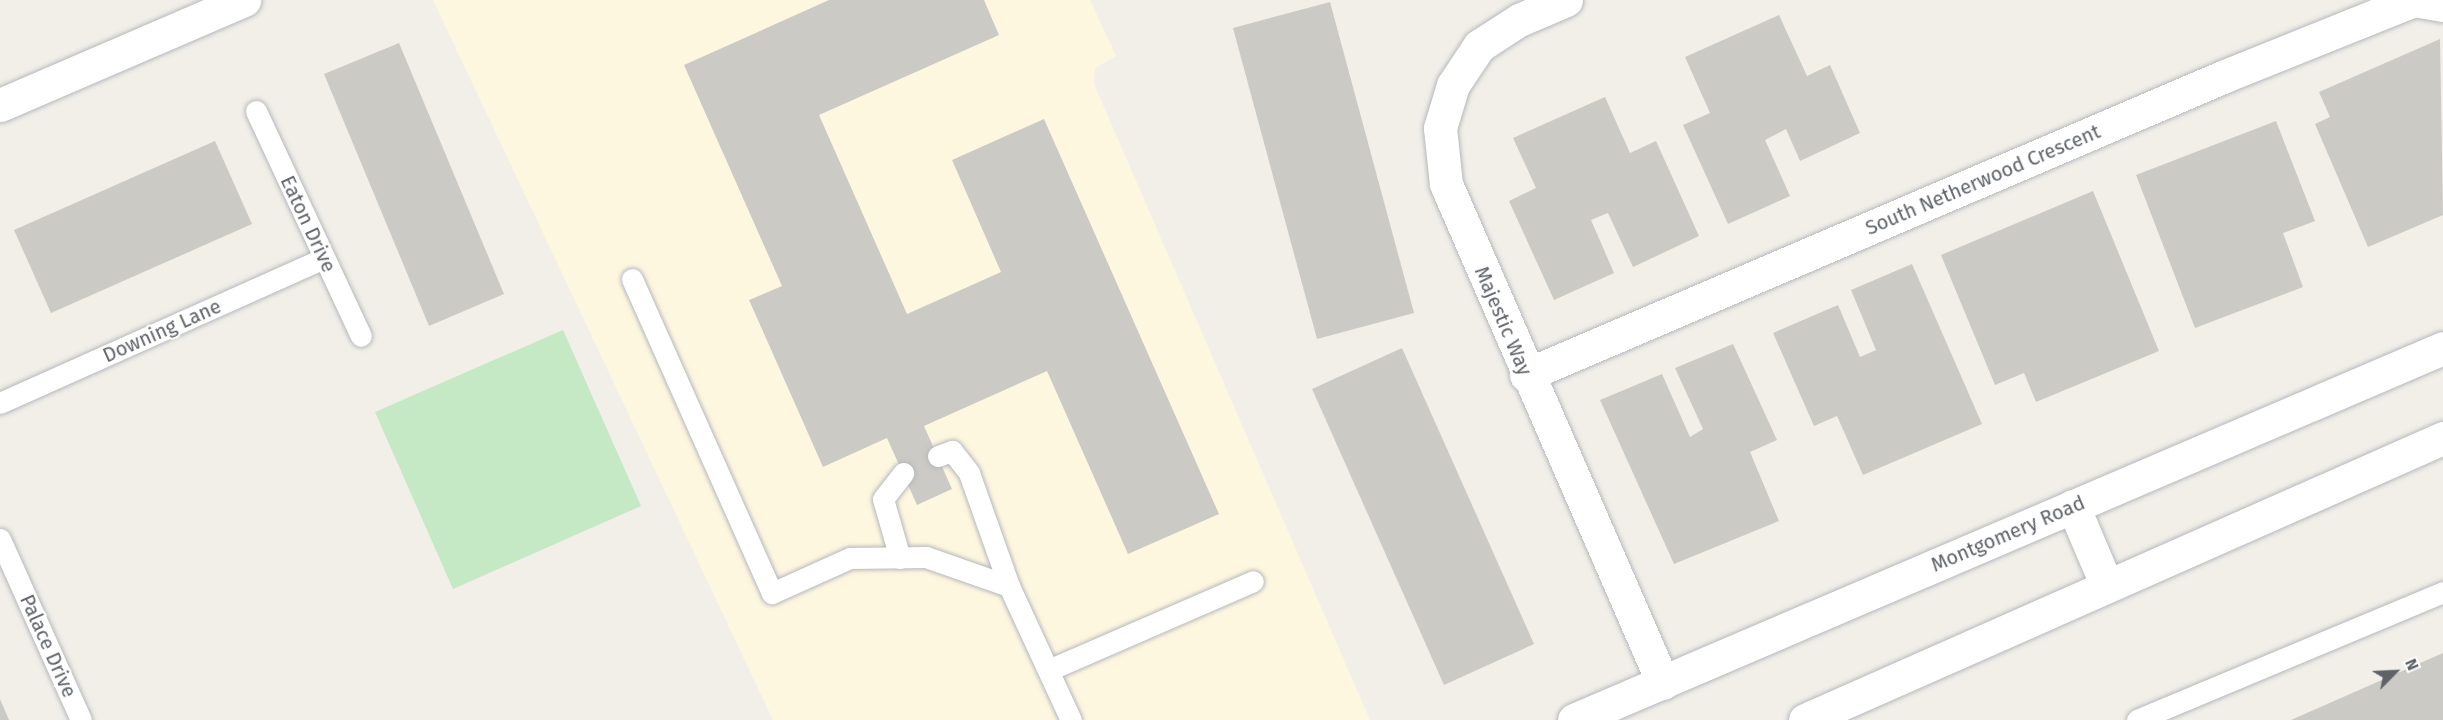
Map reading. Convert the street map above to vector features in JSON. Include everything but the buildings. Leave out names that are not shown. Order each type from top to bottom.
[{"type":"street","points":[[3,96],[244,0]]},
{"type":"street","name":"Majestic Way","points":[[1566,0],[1519,20],[1479,46],[1453,85],[1440,128],[1446,184],[1526,375],[1663,683]]},
{"type":"street","name":"South Netherwood Crescent","points":[[1526,375],[2225,76],[2414,0],[2443,5]]},
{"type":"street","name":"Montgomery Road","points":[[1574,720],[2443,348]]},
{"type":"street","points":[[1805,720],[2443,438]]},
{"type":"street","points":[[2073,506],[2108,586]]},
{"type":"lane","name":"Eaton Drive","points":[[256,111],[361,336]]},
{"type":"lane","name":"Downing Lane","points":[[0,403],[324,258]]},
{"type":"lane","points":[[632,279],[772,593],[850,558],[926,557],[1009,586]]},
{"type":"lane","points":[[938,456],[952,451],[969,473],[1009,586],[1051,669],[1071,720]]},
{"type":"lane","points":[[900,558],[883,499],[903,473]]},
{"type":"lane","name":"Palace Drive","points":[[0,539],[81,720]]},
{"type":"lane","points":[[1051,669],[1253,581]]},
{"type":"lane","points":[[2137,720],[2443,592]]},
{"type":"shaded area","points":[[433,0],[1090,0],[1116,56],[1095,68],[1094,84],[1370,720],[773,720]]},
{"type":"green space","points":[[563,330],[641,506],[453,589],[375,412]]}]
